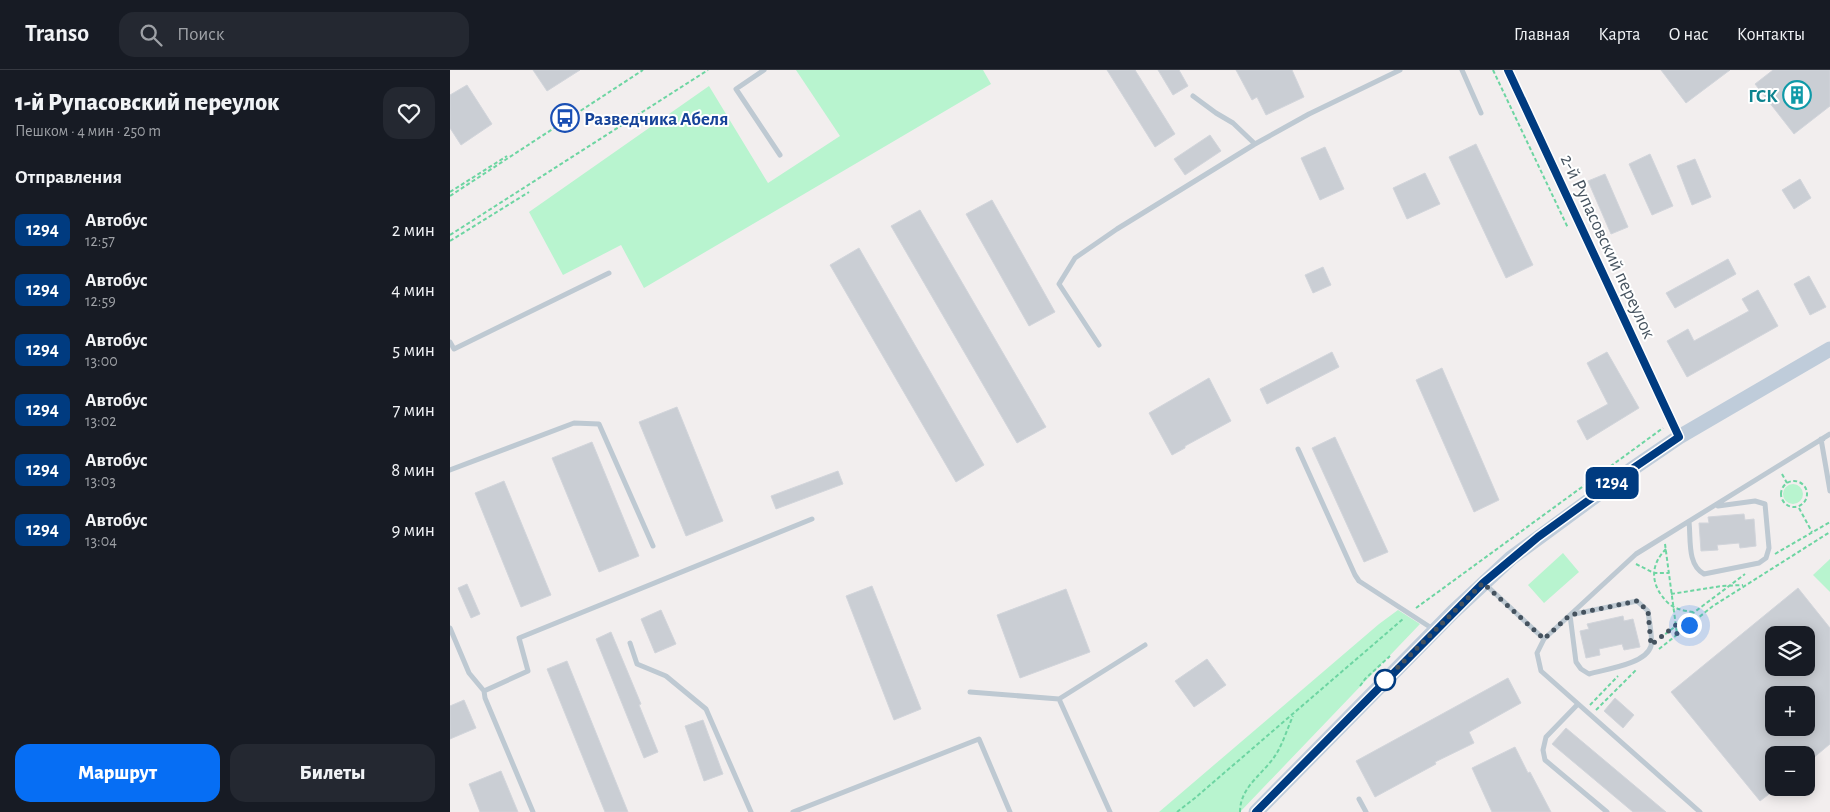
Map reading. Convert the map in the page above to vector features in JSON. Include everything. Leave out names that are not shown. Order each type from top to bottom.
[{"type":"street","name":"2-й Рупасовский переулок","points":[[1508,70],[1679,437]]},
{"type":"street","points":[[1256,812],[1434,630],[1483,583],[1538,537],[1679,437],[1830,349]]},
{"type":"lane","points":[[764,70],[736,89],[780,155]]},
{"type":"lane","points":[[1099,345],[1059,284],[1075,258],[1116,229],[1255,144],[1309,114],[1400,70]]},
{"type":"lane","points":[[1462,70],[1481,113]]},
{"type":"lane","points":[[1193,96],[1233,123],[1255,144]]},
{"type":"lane","points":[[450,342],[454,349],[609,273]]},
{"type":"lane","points":[[450,470],[574,423],[599,424],[653,546]]},
{"type":"lane","points":[[1700,812],[1541,671],[1537,653],[1544,639],[1631,559],[1822,439],[1830,436]]},
{"type":"lane","points":[[1822,439],[1830,491]]},
{"type":"lane","points":[[1298,449],[1354,575],[1365,586],[1434,630]]},
{"type":"lane","points":[[1689,522],[1693,564],[1697,570],[1704,574],[1759,563],[1766,558],[1770,548],[1765,504],[1755,502],[1715,506]]},
{"type":"lane","points":[[484,691],[528,671],[519,638],[812,520]]},
{"type":"lane","points":[[1483,583],[1544,639]]},
{"type":"lane","points":[[1637,601],[1648,611],[1651,645],[1639,663],[1589,674],[1581,669],[1576,662],[1570,615],[1637,601]]},
{"type":"lane","points":[[450,628],[469,673],[484,691],[485,698],[533,812]]},
{"type":"lane","points":[[630,644],[637,664],[666,676],[706,709],[750,812]]},
{"type":"lane","points":[[970,692],[1059,699],[1145,645]]},
{"type":"lane","points":[[1059,699],[1110,812]]},
{"type":"lane","points":[[1578,704],[1546,738],[1543,750],[1545,760],[1607,812]]},
{"type":"lane","points":[[793,812],[979,739],[1010,812]]},
{"type":"lane","points":[[1359,799],[1366,812]]},
{"type":"path","points":[[450,194],[643,70]]},
{"type":"path","points":[[450,234],[708,70]]},
{"type":"path","points":[[1493,70],[1570,231]]},
{"type":"path","points":[[450,194],[507,156]]},
{"type":"path","points":[[450,241],[529,192]]},
{"type":"path","points":[[1177,812],[1410,613],[1664,427]]},
{"type":"path","points":[[1778,467],[1787,483]]},
{"type":"path","points":[[1799,482],[1806,489],[1807,498],[1798,507],[1790,507],[1783,502],[1780,493],[1787,483],[1799,482]]},
{"type":"path","points":[[1798,507],[1812,532]]},
{"type":"path","points":[[1651,645],[1759,563],[1830,522]]},
{"type":"path","points":[[1656,652],[1677,634],[1746,585],[1830,532]]},
{"type":"path","points":[[1664,537],[1677,634]]},
{"type":"path","points":[[1666,549],[1655,564],[1656,588],[1673,607],[1693,612]]},
{"type":"path","points":[[1631,559],[1637,565],[1654,573],[1669,573]]},
{"type":"path","points":[[1671,594],[1746,585]]},
{"type":"path","points":[[1585,710],[1611,681],[1639,663]]},
{"type":"path","points":[[1591,715],[1639,663]]},
{"type":"path","points":[[1240,812],[1242,794],[1271,762],[1278,751],[1294,713]]},
{"type":"green space","points":[[796,70],[983,70],[991,84],[644,288],[621,245],[563,275],[529,212],[709,86],[768,183],[840,136]]},
{"type":"green space","points":[[1793,484],[1800,487],[1803,494],[1800,501],[1793,504],[1786,501],[1783,494],[1786,487]]},
{"type":"green space","points":[[1563,553],[1579,572],[1544,603],[1528,585]]},
{"type":"green space","points":[[1830,559],[1830,592],[1813,575]]},
{"type":"green space","points":[[1398,610],[1420,624],[1240,812],[1159,812],[1379,624]]},
{"type":"building","points":[[533,70],[580,70],[547,91]]},
{"type":"building","points":[[1107,70],[1135,70],[1175,134],[1155,147]]},
{"type":"building","points":[[1158,70],[1179,70],[1188,86],[1173,95]]},
{"type":"building","points":[[1236,70],[1292,70],[1304,97],[1266,115],[1257,97],[1252,100]]},
{"type":"building","name":"ГСК","points":[[1661,70],[1730,70],[1686,103]]},
{"type":"building","name":"ГСК","points":[[1773,70],[1830,70],[1830,106],[1794,134],[1755,84]]},
{"type":"building","points":[[467,85],[492,124],[461,145],[450,128],[450,95]]},
{"type":"building","points":[[1210,135],[1221,151],[1185,175],[1174,159]]},
{"type":"building","points":[[1476,144],[1533,265],[1506,278],[1449,157]]},
{"type":"building","points":[[1325,147],[1344,189],[1320,200],[1301,158]]},
{"type":"building","points":[[1650,154],[1673,206],[1652,215],[1629,164]]},
{"type":"building","points":[[1695,159],[1711,197],[1692,205],[1677,166]]},
{"type":"building","points":[[1425,173],[1440,204],[1407,219],[1393,188]]},
{"type":"building","points":[[1605,174],[1628,227],[1611,234],[1588,181]]},
{"type":"building","points":[[1800,179],[1811,198],[1794,209],[1782,190]]},
{"type":"building","points":[[992,200],[1055,312],[1029,326],[966,214]]},
{"type":"building","points":[[920,210],[1046,427],[1017,443],[891,226]]},
{"type":"building","points":[[859,248],[984,465],[956,482],[830,265]]},
{"type":"building","points":[[1728,259],[1736,274],[1675,308],[1666,293]]},
{"type":"building","points":[[1323,267],[1331,285],[1313,293],[1305,275]]},
{"type":"building","points":[[1809,276],[1826,307],[1810,315],[1794,284]]},
{"type":"building","points":[[1758,290],[1778,326],[1687,377],[1667,341],[1688,329],[1694,341],[1749,311],[1742,299]]},
{"type":"building","points":[[1332,352],[1339,367],[1267,404],[1260,389]]},
{"type":"building","points":[[1607,352],[1639,408],[1587,440],[1577,421],[1608,404],[1587,363]]},
{"type":"building","points":[[1442,368],[1499,500],[1474,512],[1416,380]]},
{"type":"building","points":[[1209,378],[1231,421],[1172,455],[1149,413]]},
{"type":"building","points":[[677,407],[723,521],[686,536],[639,422]]},
{"type":"building","points":[[1335,437],[1388,552],[1364,562],[1312,448]]},
{"type":"building","points":[[592,442],[639,556],[599,572],[552,458]]},
{"type":"building","points":[[838,471],[843,484],[776,509],[771,496]]},
{"type":"building","points":[[504,481],[551,595],[521,607],[475,493]]},
{"type":"building","points":[[1744,514],[1745,520],[1754,519],[1756,546],[1740,548],[1739,543],[1717,545],[1718,550],[1701,551],[1699,523],[1709,523],[1708,517]]},
{"type":"building","points":[[467,584],[480,614],[471,618],[458,588]]},
{"type":"building","points":[[872,586],[921,709],[894,720],[846,596]]},
{"type":"building","points":[[1798,588],[1830,628],[1830,744],[1815,756],[1815,746],[1765,746],[1765,796],[1767,796],[1760,801],[1671,692]]},
{"type":"building","points":[[1066,589],[1090,652],[1020,678],[997,615]]},
{"type":"building","points":[[661,610],[676,644],[655,653],[641,619]]},
{"type":"building","points":[[1623,616],[1624,621],[1633,619],[1640,647],[1624,650],[1622,644],[1599,649],[1600,655],[1586,658],[1580,631],[1589,629],[1587,624]]},
{"type":"building","points":[[611,632],[641,704],[639,705],[658,752],[644,758],[596,639]]},
{"type":"building","points":[[1207,659],[1226,685],[1194,707],[1175,681]]},
{"type":"building","points":[[567,661],[628,812],[605,812],[547,669]]},
{"type":"building","points":[[1508,678],[1521,703],[1469,732],[1474,743],[1435,762],[1436,764],[1375,797],[1356,761]]},
{"type":"building","points":[[1615,698],[1634,715],[1623,728],[1604,711]]},
{"type":"building","points":[[464,700],[476,728],[450,739],[450,706]]},
{"type":"building","points":[[703,720],[723,774],[704,781],[685,726]]},
{"type":"building","points":[[1566,728],[1666,812],[1633,812],[1552,744]]},
{"type":"building","points":[[1515,747],[1551,812],[1492,812],[1472,768]]},
{"type":"building","points":[[501,771],[518,812],[480,812],[469,784]]},
{"type":"bus line","name":"1294","points":[[1256,812],[1434,630],[1511,558],[1632,469],[1679,437],[1508,70]]},
{"type":"place","name":"ГСК","points":[[1797,95]]},
{"type":"place","name":"Разведчика Абеля","points":[[565,118]]},
{"type":"route","points":[[1385,680],[1483,583],[1544,639],[1570,615],[1637,601],[1648,611],[1651,645],[1676,625],[1677,634],[1689,625]]}]
